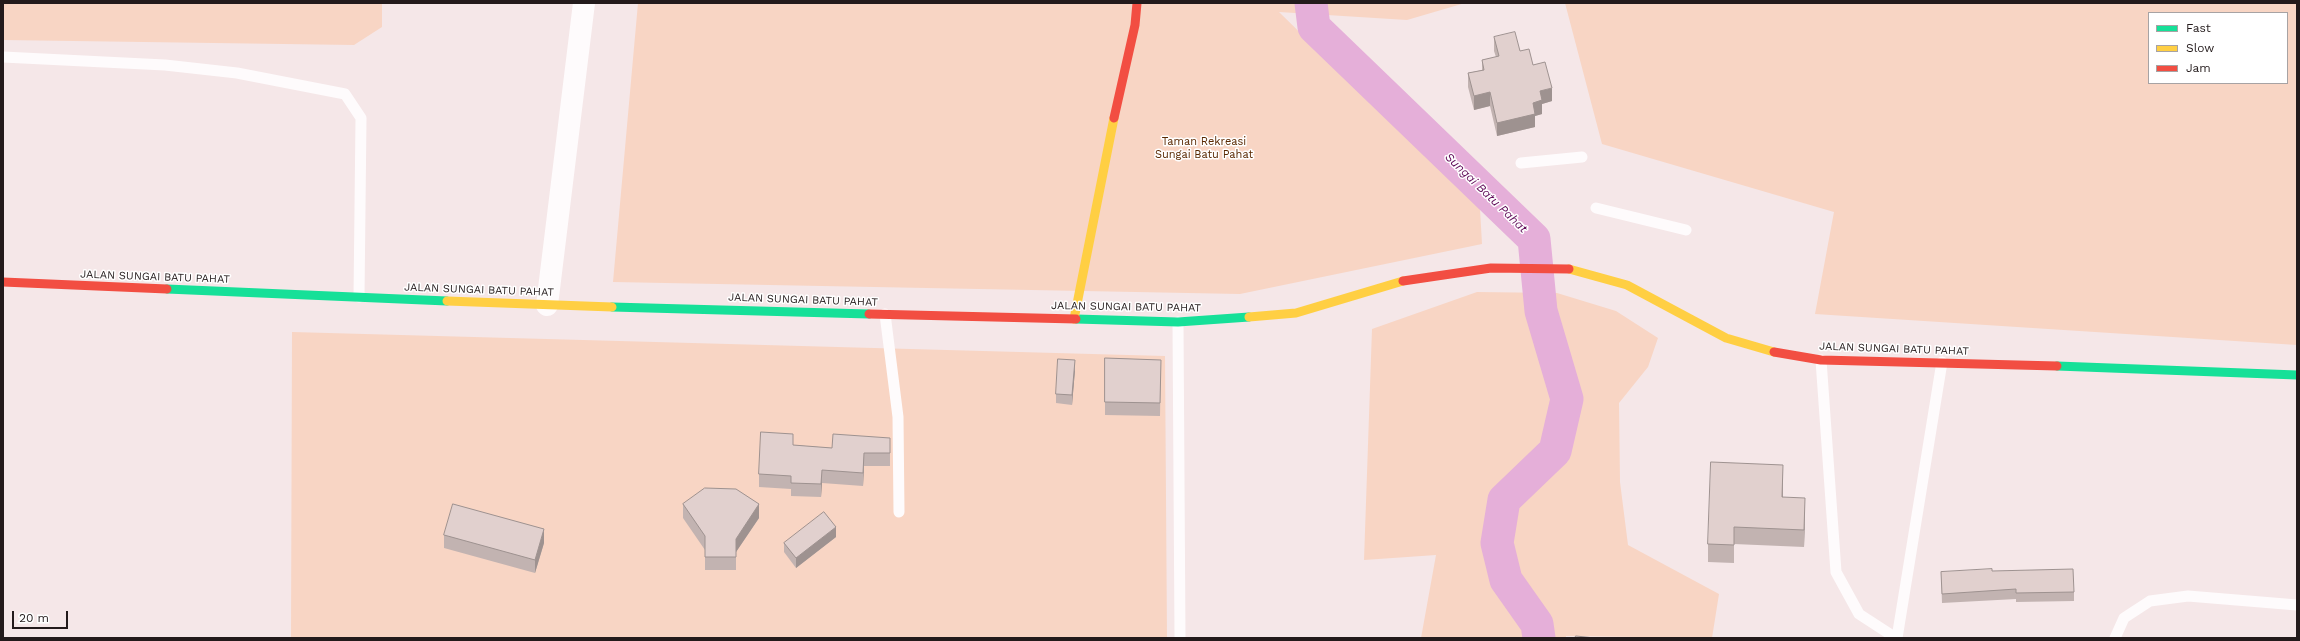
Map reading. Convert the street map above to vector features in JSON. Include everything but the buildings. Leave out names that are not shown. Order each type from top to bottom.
[{"type":"street","points":[[547,305],[584,3]]},
{"type":"street","points":[[1074,319],[1108,143],[1131,48],[1137,3]]},
{"type":"street","name":"JALAN SUNGAI BATU PAHAT","points":[[3,282],[547,305],[1178,322],[1296,314],[1392,283],[1491,268],[1566,268],[1627,284],[1726,338],[1768,351],[1821,360],[1942,362],[2297,375]]},
{"type":"lane","points":[[3,57],[165,65],[237,74],[345,94],[361,118],[358,297]]},
{"type":"lane","points":[[1521,163],[1582,157]]},
{"type":"lane","points":[[1596,208],[1686,230]]},
{"type":"lane","points":[[885,314],[898,417],[899,512]]},
{"type":"lane","points":[[1178,322],[1180,638]]},
{"type":"lane","points":[[1821,360],[1836,572],[1858,614],[1896,638],[1942,362]]},
{"type":"lane","points":[[2115,638],[2124,618],[2150,601],[2188,596],[2297,605]]},
{"type":"green space","points":[[3,3],[382,3],[382,27],[354,45],[3,40]]},
{"type":"green space","name":"Taman Rekreasi Sungai Batu Pahat","points":[[638,3],[1465,3],[1407,20],[1279,12],[1480,209],[1482,244],[1240,294],[613,282]]},
{"type":"green space","points":[[1565,3],[2297,3],[2297,345],[1815,314],[1834,212],[1602,144]]},
{"type":"green space","points":[[1477,292],[1557,293],[1616,311],[1658,338],[1648,367],[1619,403],[1620,482],[1628,545],[1719,594],[1712,638],[1566,636],[1566,638],[1421,638],[1436,555],[1364,560],[1372,329]]},
{"type":"green space","points":[[292,332],[1165,356],[1167,638],[291,638]]},
{"type":"waterway","name":"Sungai Batu Pahat","points":[[1311,3],[1314,27],[1534,239],[1541,311],[1567,399],[1555,451],[1504,500],[1497,543],[1506,580],[1537,624],[1539,638]]},
{"type":"traffic: fast","points":[[167,289],[447,301]]},
{"type":"traffic: fast","points":[[612,307],[869,314]]},
{"type":"traffic: fast","points":[[1076,319],[1178,322],[1249,317]]},
{"type":"traffic: fast","points":[[2057,366],[2297,375]]},
{"type":"traffic: slow","points":[[1074,319],[1114,118]]},
{"type":"traffic: slow","points":[[1569,269],[1627,285],[1726,338],[1774,352]]},
{"type":"traffic: slow","points":[[1249,317],[1296,313],[1403,281]]},
{"type":"traffic: slow","points":[[447,301],[612,307]]},
{"type":"traffic: jam","points":[[1114,118],[1135,25],[1137,3]]},
{"type":"traffic: jam","points":[[1403,281],[1491,268],[1569,269]]},
{"type":"traffic: jam","points":[[3,282],[167,289]]},
{"type":"traffic: jam","points":[[869,314],[1076,319]]},
{"type":"traffic: jam","points":[[1774,352],[1821,360],[2057,366]]}]
